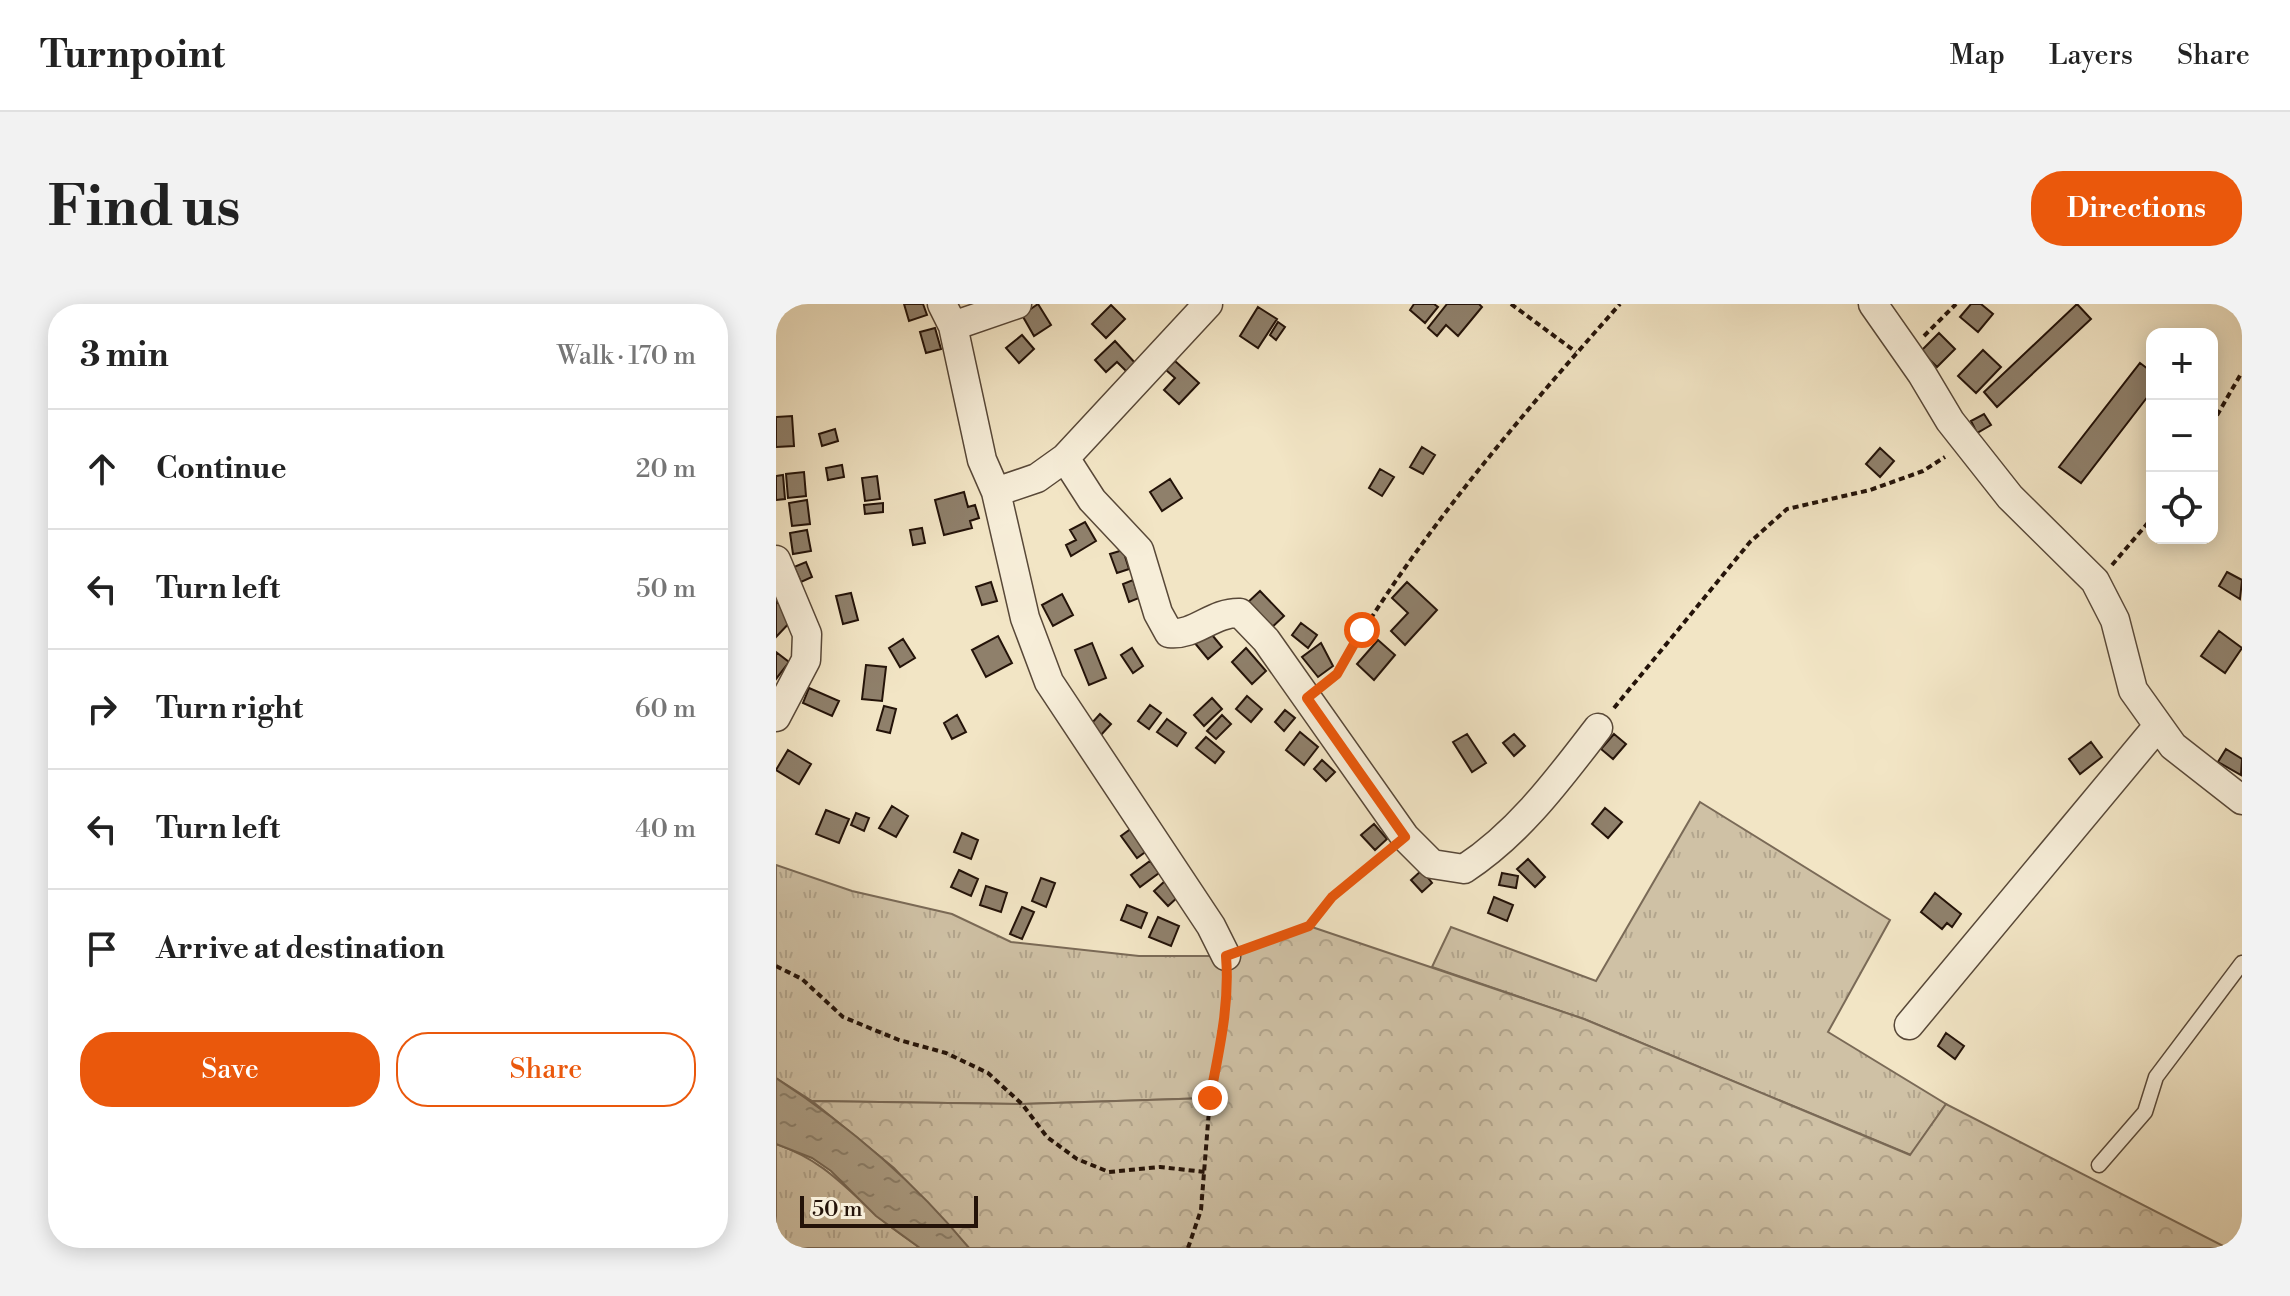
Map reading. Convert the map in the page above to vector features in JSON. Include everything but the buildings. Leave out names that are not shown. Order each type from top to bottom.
[{"type":"street","points":[[1017,304],[948,315],[982,460],[996,492],[1025,618],[1049,682],[1211,926],[1226,956]]},
{"type":"street","points":[[996,492],[1037,478],[1065,458],[1208,304]]},
{"type":"street","points":[[1873,304],[1967,442],[2010,497],[2095,581],[2115,620],[2133,690],[2158,726],[2173,746],[2242,800]]},
{"type":"street","points":[[1065,458],[1092,500],[1139,550],[1158,613],[1169,633],[1184,635],[1224,612],[1240,613],[1266,640],[1405,837],[1432,864],[1464,869],[1498,846],[1557,782],[1598,728]]},
{"type":"street","points":[[776,560],[807,634],[806,660],[776,717]]},
{"type":"street","points":[[1909,1025],[2158,726]]},
{"type":"lane","points":[[2099,1165],[2145,1112],[2156,1077],[2242,963]]},
{"type":"path","points":[[1511,304],[1576,352]]},
{"type":"path","points":[[1307,698],[1337,674],[1402,573],[1576,352],[1620,304]]},
{"type":"path","points":[[1908,353],[1956,304]]},
{"type":"path","points":[[2218,414],[2242,372]]},
{"type":"path","points":[[1598,728],[1750,542],[1787,509],[1870,490],[1923,471],[1967,442]]},
{"type":"path","points":[[2095,581],[2146,525]]},
{"type":"path","points":[[1188,1248],[1201,1210],[1210,1098],[1228,987],[1226,956],[1309,926],[1332,897],[1405,837]]},
{"type":"path","points":[[776,966],[802,979],[843,1017],[899,1040],[946,1053],[988,1073],[1022,1104],[1047,1137],[1077,1159],[1109,1172],[1160,1167],[1205,1172]]},
{"type":"green space","points":[[1700,802],[1890,920],[1828,1032],[1946,1104],[1911,1155],[1584,1019],[1432,967],[1451,927],[1596,981]]},
{"type":"green space","points":[[776,865],[852,891],[952,914],[1011,942],[1139,956],[1226,956],[1225,1010],[1210,1098],[1022,1104],[812,1101],[776,1078]]},
{"type":"green space","points":[[1309,926],[1584,1019],[1910,1155],[1946,1104],[2227,1248],[969,1248],[894,1168],[812,1101],[1022,1104],[1210,1098],[1225,1010],[1226,956]]},
{"type":"green space","points":[[776,1144],[818,1165],[920,1248],[776,1248]]},
{"type":"water","points":[[776,1078],[829,1115],[903,1177],[969,1248],[920,1248],[876,1216],[831,1171],[812,1158],[776,1144]]},
{"type":"route","points":[[1210,1098],[1225,1022],[1228,987],[1226,956],[1265,939],[1309,926],[1332,897],[1405,837],[1307,698],[1337,674],[1362,630]]}]
